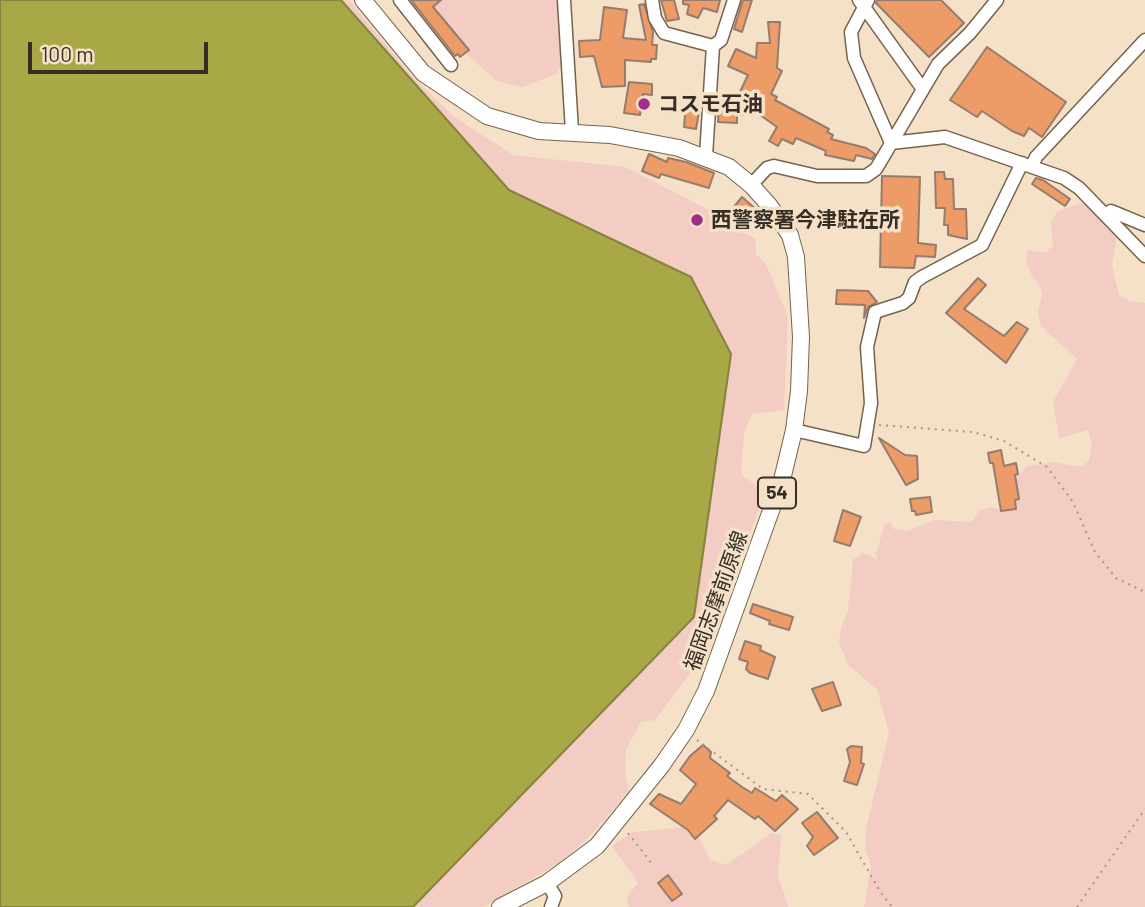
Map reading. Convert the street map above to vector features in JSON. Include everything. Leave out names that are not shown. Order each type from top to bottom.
[{"type":"main road","name":"福岡志摩前原線","points":[[363,0],[423,73],[473,108],[504,122],[539,131],[572,131],[639,140],[706,156],[729,167],[751,185],[790,235],[796,257],[801,337],[794,430],[782,480],[706,691],[685,730],[597,845],[547,883],[500,907]]},
{"type":"street","points":[[400,0],[451,65]]},
{"type":"street","points":[[564,0],[572,131]]},
{"type":"street","points":[[652,0],[655,18],[664,33],[713,46]]},
{"type":"street","points":[[706,156],[713,46],[721,40],[734,0]]},
{"type":"street","points":[[751,185],[767,168],[774,166],[817,176],[866,176],[876,169],[938,64],[970,33],[997,0]]},
{"type":"street","points":[[864,2],[922,88]]},
{"type":"street","points":[[864,2],[851,32],[855,58],[891,144]]},
{"type":"street","points":[[794,430],[864,446],[871,384],[867,348],[875,312],[903,303],[909,298],[915,282],[982,245],[1027,164],[1036,158],[1145,40]]},
{"type":"street","points":[[891,144],[945,137],[1064,178],[1106,215],[1145,256]]},
{"type":"street","points":[[1106,215],[1111,211],[1145,225]]},
{"type":"street","points":[[547,883],[555,896],[551,907]]},
{"type":"path","points":[[868,424],[973,432],[1004,441],[1048,467],[1073,502],[1095,552],[1116,578],[1145,592]]},
{"type":"path","points":[[685,730],[763,789],[808,794],[846,832],[892,907]]},
{"type":"path","points":[[1077,907],[1084,901],[1139,812],[1145,808]]},
{"type":"path","points":[[618,821],[653,866]]},
{"type":"shaded area","points":[[0,0],[341,0],[509,190],[691,277],[731,354],[694,617],[413,907],[0,907]]},
{"type":"shaded area","points":[[180,0],[349,0],[409,73],[453,116],[513,155],[625,167],[709,210],[755,239],[756,254],[766,264],[788,317],[784,410],[752,414],[744,433],[741,474],[765,492],[718,623],[693,669],[655,720],[641,722],[626,749],[625,773],[629,791],[588,838],[559,863],[483,907],[306,907]]},
{"type":"shaded area","points":[[420,0],[561,0],[563,60],[556,74],[522,87],[497,81],[464,52]]},
{"type":"shaded area","points":[[1096,198],[1107,204],[1117,236],[1112,264],[1119,295],[1129,301],[1145,303],[1145,907],[864,907],[871,865],[865,849],[866,829],[889,732],[877,689],[848,665],[839,642],[848,610],[853,560],[863,553],[878,560],[876,553],[885,524],[890,522],[894,529],[907,531],[935,520],[971,522],[980,510],[991,507],[1004,511],[1018,476],[1027,466],[1054,462],[1081,467],[1089,461],[1092,445],[1088,430],[1059,438],[1053,402],[1077,359],[1041,326],[1038,312],[1042,295],[1040,285],[1032,276],[1026,260],[1028,250],[1046,253],[1053,245],[1051,222],[1058,211]]},
{"type":"shaded area","points":[[688,827],[696,831],[710,860],[726,865],[772,833],[781,836],[778,875],[788,907],[629,907],[627,897],[638,883],[612,846],[633,832]]},
{"type":"building","points":[[411,0],[441,0],[433,7],[469,50],[460,57],[458,54],[455,56]]},
{"type":"building","points":[[661,0],[674,0],[679,19],[667,21]]},
{"type":"building","points":[[683,0],[720,0],[717,12],[703,8],[698,18],[687,14],[689,5],[683,4]]},
{"type":"building","points":[[743,0],[752,0],[742,32],[734,29]]},
{"type":"building","points":[[877,0],[941,0],[964,23],[929,57],[876,3]]},
{"type":"building","points":[[644,4],[653,32],[652,45],[657,45],[656,59],[651,59],[651,62],[625,60],[625,86],[602,87],[594,56],[580,57],[579,41],[600,40],[604,7],[627,10],[623,38],[646,40],[639,5]]},
{"type":"building","points":[[768,22],[780,22],[777,68],[782,71],[771,94],[777,97],[775,100],[829,129],[827,132],[833,135],[831,139],[866,148],[875,154],[872,159],[856,155],[854,161],[825,155],[826,151],[796,138],[793,144],[782,139],[778,146],[769,141],[777,127],[747,106],[743,115],[737,112],[737,123],[718,122],[719,95],[739,94],[748,75],[728,66],[736,49],[756,58],[757,43],[770,43]]},
{"type":"building","points":[[987,47],[1066,102],[1042,137],[1029,128],[1024,136],[982,111],[977,117],[950,100]]},
{"type":"building","points":[[629,82],[652,84],[652,95],[643,94],[640,115],[624,113]]},
{"type":"building","points":[[686,104],[700,106],[696,129],[684,127]]},
{"type":"building","points":[[649,154],[667,162],[668,158],[686,162],[714,173],[709,188],[661,174],[659,178],[642,171]]},
{"type":"building","points":[[935,172],[944,172],[945,179],[953,179],[954,209],[966,209],[967,239],[948,235],[948,225],[944,225],[945,208],[936,208]]},
{"type":"building","points":[[882,176],[920,177],[918,243],[936,245],[935,257],[916,256],[914,268],[880,267]]},
{"type":"building","points":[[1036,178],[1070,199],[1065,206],[1032,184]]},
{"type":"building","points":[[742,197],[765,217],[756,227],[733,208]]},
{"type":"building","points":[[978,278],[986,285],[964,309],[1004,336],[1017,322],[1028,329],[1006,363],[946,313]]},
{"type":"building","points":[[837,290],[868,291],[877,302],[868,307],[864,318],[865,305],[836,304]]},
{"type":"building","points":[[879,438],[905,455],[917,456],[918,479],[906,485]]},
{"type":"building","points":[[1001,450],[1004,466],[1016,463],[1019,499],[1015,500],[1016,509],[1001,511],[993,463],[990,463],[988,453]]},
{"type":"building","points":[[930,497],[932,512],[916,515],[915,511],[912,511],[910,499]]},
{"type":"building","points":[[843,510],[861,517],[850,546],[834,541]]},
{"type":"building","points":[[753,604],[793,617],[789,630],[769,624],[770,621],[750,613]]},
{"type":"building","points":[[745,641],[761,646],[760,650],[775,657],[768,679],[750,673],[746,669],[748,662],[739,659]]},
{"type":"building","points":[[833,682],[841,705],[822,711],[812,689]]},
{"type":"building","points":[[703,745],[711,752],[710,758],[730,773],[727,776],[742,787],[752,793],[755,788],[776,801],[782,795],[798,809],[775,831],[758,816],[755,819],[728,800],[714,816],[717,819],[695,839],[688,830],[650,804],[659,794],[681,804],[696,784],[680,770],[690,756]]},
{"type":"building","points":[[851,746],[862,747],[861,763],[864,764],[857,785],[844,781],[850,762],[847,749]]},
{"type":"building","points":[[817,812],[838,838],[814,855],[807,846],[813,837],[802,823]]},
{"type":"building","points":[[668,875],[682,894],[672,901],[658,883]]},
{"type":"place","name":"コスモ石油","points":[[644,104]]},
{"type":"place","name":"西警察署今津駐在所","points":[[697,220]]}]
